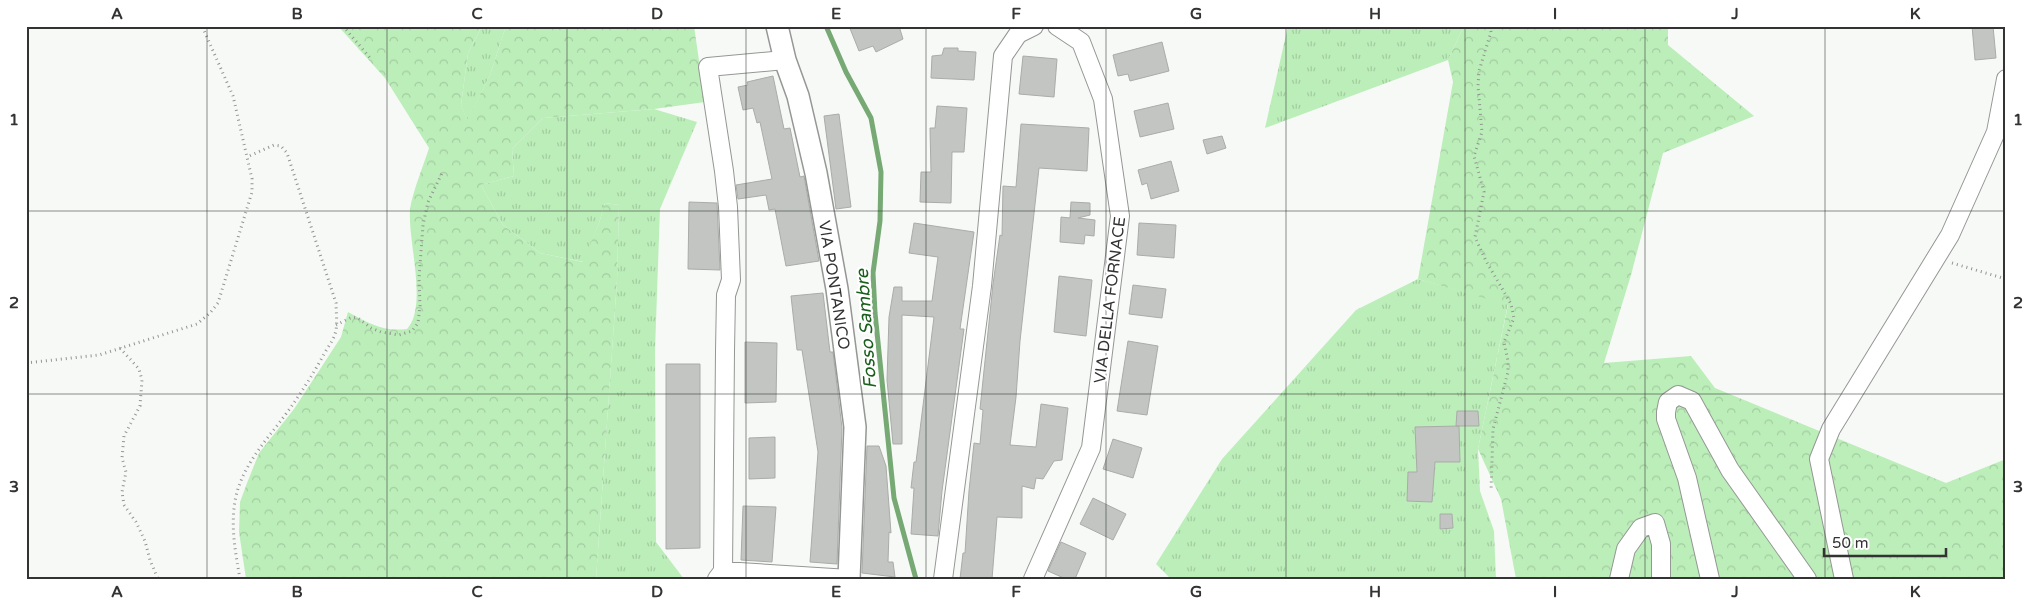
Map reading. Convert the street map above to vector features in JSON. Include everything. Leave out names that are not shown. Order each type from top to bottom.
[{"type":"street","name":"VIA PONTANICO","points":[[777,26],[785,60],[798,96],[816,173],[837,289],[855,427],[849,579]]},
{"type":"street","points":[[943,579],[982,286],[1003,56],[1018,34],[1034,26]]},
{"type":"street","name":"VIA DELLA FORNACE","points":[[1033,579],[1091,448],[1120,216],[1103,99],[1081,42],[1057,26]]},
{"type":"street","points":[[785,60],[708,67],[726,189],[731,280],[726,295],[720,575],[849,579]]},
{"type":"street","points":[[1844,579],[1819,458],[1832,430],[1950,235],[1996,132],[2006,79]]},
{"type":"street","points":[[1710,579],[1687,478],[1666,419],[1668,402],[1678,395],[1687,397],[1692,401],[1730,470],[1807,579]]},
{"type":"street","points":[[1618,579],[1626,549],[1641,528],[1655,523],[1661,544],[1661,579]]},
{"type":"path","points":[[26,363],[99,355],[197,324],[218,303],[252,192],[252,175],[232,96],[202,26]]},
{"type":"path","points":[[343,26],[371,59]]},
{"type":"path","points":[[1490,26],[1491,32],[1479,72],[1478,86],[1482,132],[1474,156],[1484,192],[1475,237],[1486,261],[1511,304],[1514,318],[1504,342],[1508,372],[1493,429],[1490,491]]},
{"type":"path","points":[[240,579],[232,533],[236,493],[257,452],[314,373],[335,333],[336,325],[336,303],[287,153],[281,146],[274,145],[247,157]]},
{"type":"path","points":[[336,325],[352,317],[358,318],[371,328],[381,332],[399,335],[412,331],[418,323],[423,226],[428,202],[443,171]]},
{"type":"path","points":[[1937,259],[2006,279]]},
{"type":"path","points":[[120,348],[139,369],[142,380],[140,406],[124,436],[122,458],[126,472],[122,492],[124,505],[136,522],[145,540],[150,560],[158,579]]},
{"type":"green space","points":[[338,26],[482,26],[468,53],[461,105],[467,120],[490,75],[506,26],[694,26],[705,102],[654,109],[543,118],[512,149],[514,176],[481,185],[503,225],[540,253],[583,262],[605,203],[619,205],[617,280],[596,579],[246,579],[239,532],[240,502],[259,453],[294,409],[341,337],[348,312],[369,323],[383,328],[398,330],[407,329],[413,319],[416,306],[416,273],[410,211],[415,189],[429,148],[385,78]]},
{"type":"green space","points":[[482,26],[506,26],[490,75],[467,121],[461,105],[468,53]]},
{"type":"green space","points":[[1288,26],[1464,26],[1448,60],[1265,128]]},
{"type":"green space","points":[[1464,26],[1668,26],[1668,45],[1754,116],[1663,153],[1631,275],[1604,363],[1691,356],[1715,388],[1946,483],[2006,459],[2006,579],[1516,579],[1501,499],[1478,449],[1508,305],[1418,279],[1453,82],[1448,60]]},
{"type":"green space","points":[[654,109],[697,122],[660,209],[655,350],[656,542],[684,579],[596,579],[617,280],[619,205],[605,203],[584,262],[540,253],[503,225],[481,185],[514,176],[512,149],[543,118]]},
{"type":"green space","points":[[1418,279],[1508,304],[1478,449],[1480,491],[1494,531],[1496,579],[1171,579],[1156,564],[1222,459],[1356,310]]},
{"type":"building","points":[[849,26],[899,26],[903,39],[876,52],[873,46],[859,51]]},
{"type":"building","points":[[1972,26],[1993,26],[1996,58],[1975,60]]},
{"type":"building","points":[[1162,42],[1169,71],[1130,81],[1128,74],[1118,76],[1113,55]]},
{"type":"building","points":[[944,48],[958,48],[958,51],[976,52],[974,80],[931,78],[932,56],[942,55]]},
{"type":"building","points":[[1023,56],[1057,59],[1054,97],[1019,94]]},
{"type":"building","points":[[773,76],[784,129],[790,128],[800,177],[804,176],[819,261],[786,266],[775,209],[769,210],[766,195],[738,199],[736,185],[772,179],[760,122],[757,123],[753,108],[743,110],[738,87],[748,85],[747,82]]},
{"type":"building","points":[[1168,103],[1174,129],[1140,137],[1134,111]]},
{"type":"building","points":[[937,106],[967,108],[964,152],[952,152],[951,203],[920,202],[921,172],[931,172],[930,128],[935,128]]},
{"type":"building","points":[[839,114],[851,207],[836,209],[824,116]]},
{"type":"building","points":[[1021,124],[1089,128],[1087,171],[1039,168],[1010,445],[1036,447],[1041,404],[1068,408],[1062,460],[1054,461],[1043,479],[1036,478],[1034,489],[1022,486],[1022,518],[997,517],[992,579],[960,579],[963,553],[965,553],[974,443],[980,444],[983,410],[980,409],[993,284],[1000,235],[1002,236],[1003,186],[1016,187]]},
{"type":"building","points":[[1222,136],[1226,148],[1207,154],[1203,140]]},
{"type":"building","points":[[1171,161],[1179,191],[1151,199],[1147,183],[1142,185],[1138,170]]},
{"type":"building","points":[[689,202],[717,203],[720,270],[688,269]]},
{"type":"building","points":[[1071,202],[1090,203],[1090,215],[1078,218],[1095,220],[1094,236],[1085,235],[1084,244],[1060,242],[1061,217],[1070,218]]},
{"type":"building","points":[[914,223],[974,232],[960,329],[964,329],[942,491],[938,536],[911,534],[914,488],[911,488],[934,317],[902,315],[902,444],[893,444],[887,380],[889,317],[894,287],[902,287],[902,301],[932,301],[938,257],[909,253]]},
{"type":"building","points":[[1139,223],[1176,225],[1174,258],[1137,255]]},
{"type":"building","points":[[1059,276],[1092,280],[1086,336],[1054,332]]},
{"type":"building","points":[[1133,285],[1166,289],[1162,318],[1129,314]]},
{"type":"building","points":[[823,293],[830,352],[833,352],[842,428],[837,564],[810,562],[818,452],[802,350],[797,350],[791,296]]},
{"type":"building","points":[[1128,341],[1158,346],[1147,415],[1117,411]]},
{"type":"building","points":[[745,342],[777,343],[776,402],[745,403]]},
{"type":"building","points":[[666,364],[700,364],[700,548],[666,549]]},
{"type":"building","points":[[1457,411],[1478,411],[1479,426],[1456,426]]},
{"type":"building","points":[[1459,426],[1460,462],[1435,462],[1432,502],[1407,501],[1408,472],[1417,472],[1415,427]]},
{"type":"building","points":[[775,437],[775,478],[749,479],[749,438]]},
{"type":"building","points":[[1113,439],[1142,448],[1133,478],[1103,469]]},
{"type":"building","points":[[867,446],[879,446],[886,466],[891,533],[889,532],[888,562],[893,562],[895,577],[862,573]]},
{"type":"building","points":[[1093,498],[1126,514],[1113,540],[1080,524]]},
{"type":"building","points":[[743,506],[776,507],[772,562],[741,560]]},
{"type":"building","points":[[1440,514],[1452,514],[1453,528],[1440,529]]},
{"type":"building","points":[[1061,542],[1086,553],[1075,579],[1066,579],[1048,571]]},
{"type":"waterway","name":"Fosso Sambre","points":[[826,26],[846,72],[871,118],[881,172],[880,221],[873,273],[875,313],[894,498],[916,579]]}]
